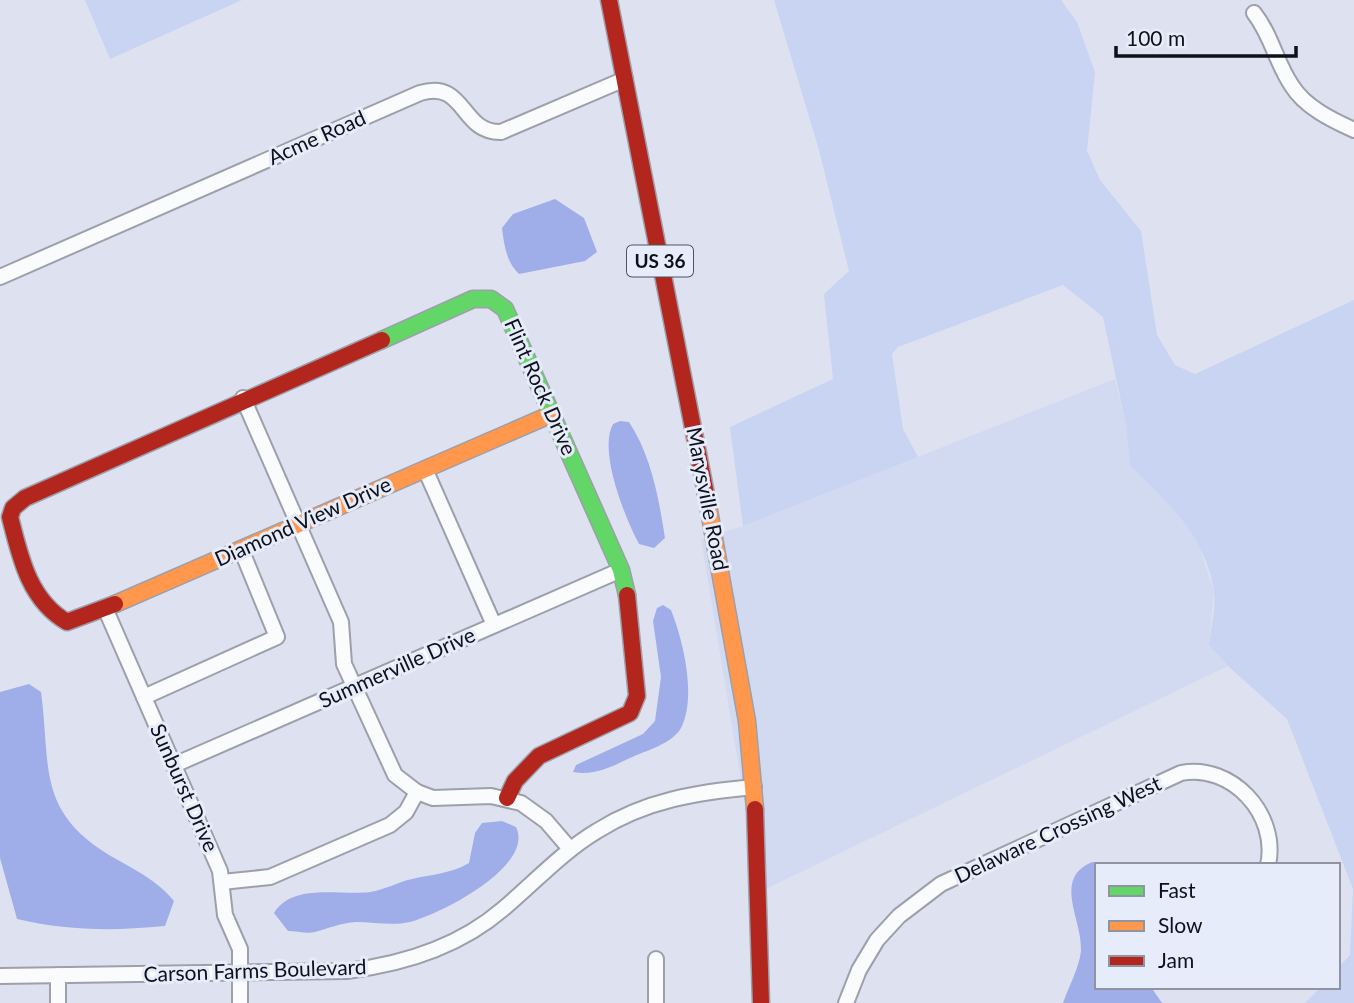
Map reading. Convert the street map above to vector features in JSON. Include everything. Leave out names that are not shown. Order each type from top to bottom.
[{"type":"main road","name":"Marysville Road","points":[[609,0],[737,657],[754,787],[761,1003]]},
{"type":"main road","name":"Flint Rock Drive","points":[[53,616],[34,589],[12,527],[10,517],[13,508],[25,498],[243,398],[481,297],[491,298],[505,309],[621,570],[630,601],[635,705],[624,718],[527,763],[512,783],[507,798]]},
{"type":"main road","name":"Diamond View Drive","points":[[53,616],[67,622],[105,608],[552,414]]},
{"type":"street","points":[[1254,13],[1272,38],[1292,87],[1321,112],[1354,130]]},
{"type":"street","name":"Acme Road","points":[[0,277],[428,90],[449,93],[476,125],[492,132],[501,132],[625,79]]},
{"type":"street","points":[[243,398],[341,622],[344,664],[388,764],[405,785],[417,792],[449,800],[491,796],[507,798],[535,811],[570,849]]},
{"type":"street","points":[[425,469],[494,625]]},
{"type":"street","points":[[144,697],[277,637],[241,549]]},
{"type":"street","name":"Summerville Drive","points":[[174,765],[621,570]]},
{"type":"street","name":"Sunburst Drive","points":[[105,608],[213,855],[222,882],[225,915],[240,948],[240,1003]]},
{"type":"street","name":"Delaware Crossing West","points":[[846,1003],[859,970],[877,940],[899,916],[942,884],[1181,773],[1198,770],[1214,773],[1240,788],[1264,823],[1269,838],[1268,863]]},
{"type":"street","name":"Carson Farms Boulevard","points":[[0,976],[347,971],[394,964],[431,952],[477,928],[501,912],[570,849],[621,817],[648,806],[703,792],[754,787]]},
{"type":"street","points":[[222,882],[270,877],[390,825],[406,812],[417,792]]},
{"type":"street","points":[[656,959],[656,1003]]},
{"type":"street","points":[[58,975],[58,1003]]},
{"type":"shaded area","points":[[85,0],[242,0],[110,59]]},
{"type":"shaded area","points":[[774,0],[1061,0],[1077,22],[1095,72],[1087,151],[1100,180],[1141,231],[1157,335],[1175,365],[1195,374],[1354,300],[1354,1003],[1305,1003],[1319,989],[1340,989],[1340,966],[1350,955],[1353,889],[1287,719],[1228,666],[1209,645],[1214,591],[1202,552],[1194,536],[1172,507],[1130,466],[1126,425],[1103,317],[1063,285],[898,347],[892,354],[903,429],[918,457],[743,526],[730,427],[833,379],[824,294],[849,271],[819,150]]},
{"type":"shaded area","points":[[1115,379],[1126,425],[1130,466],[1178,512],[1196,535],[1214,592],[1209,645],[1228,666],[749,897],[746,811],[701,539],[743,526]]},
{"type":"water","points":[[555,199],[584,218],[597,252],[585,261],[519,274],[508,258],[502,228],[513,214]]},
{"type":"water","points":[[620,421],[629,422],[637,435],[653,478],[665,538],[654,548],[639,544],[615,484],[609,436],[613,424]]},
{"type":"water","points":[[663,605],[671,610],[684,652],[688,701],[681,728],[665,743],[609,767],[588,773],[573,772],[576,765],[643,734],[655,721],[661,677],[653,621],[657,608]]},
{"type":"water","points":[[29,684],[41,692],[51,784],[58,803],[69,821],[86,838],[152,880],[174,901],[165,926],[91,929],[17,919],[0,858],[0,692]]},
{"type":"water","points":[[502,821],[516,827],[518,842],[512,857],[482,886],[424,917],[396,924],[351,923],[309,933],[288,931],[274,913],[282,903],[305,894],[370,892],[455,869],[469,863],[475,833],[482,823]]},
{"type":"water","points":[[1092,862],[1096,863],[1095,989],[1152,989],[1162,1003],[1063,1003],[1081,951],[1071,889],[1080,869]]},
{"type":"traffic: fast","points":[[382,340],[473,299],[491,299],[505,309],[621,570],[627,595]]},
{"type":"traffic: slow","points":[[115,604],[552,414]]},
{"type":"traffic: slow","points":[[706,494],[747,721],[755,809]]},
{"type":"traffic: jam","points":[[609,0],[706,494]]},
{"type":"traffic: jam","points":[[115,604],[67,622],[54,613],[35,590],[22,562],[10,517],[13,508],[25,498],[382,340]]},
{"type":"traffic: jam","points":[[507,798],[515,781],[539,756],[630,713],[637,696],[627,595]]},
{"type":"traffic: jam","points":[[755,809],[761,1003]]}]
